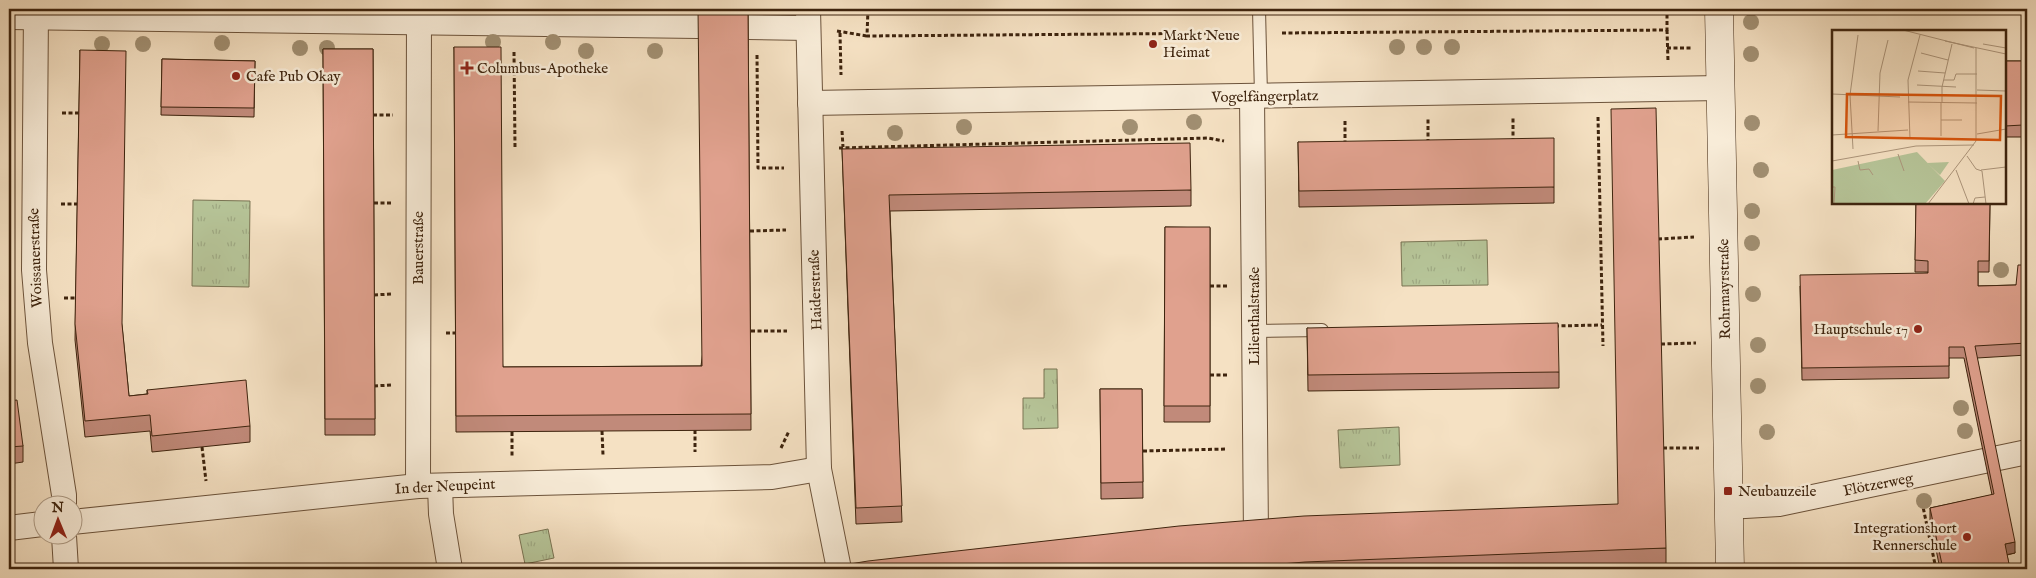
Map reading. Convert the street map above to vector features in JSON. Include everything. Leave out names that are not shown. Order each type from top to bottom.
[{"type":"street","name":"Rohrmayrstraße","points":[[1719,9],[1730,569]]},
{"type":"street","points":[[9,17],[36,13],[419,16],[698,26]]},
{"type":"street","name":"Woissauerstraße","points":[[36,13],[33,227],[36,289],[40,343],[63,496]]},
{"type":"street","name":"Bauerstraße","points":[[419,16],[429,486],[441,514],[450,569]]},
{"type":"street","points":[[752,36],[808,18]]},
{"type":"street","name":"Haiderstraße","points":[[808,18],[819,469],[840,569]]},
{"type":"street","name":"Vogelfängerplatz","points":[[810,103],[1720,88]]},
{"type":"street","name":"Lilienthalstraße","points":[[1256,536],[1254,331],[1257,96]]},
{"type":"street","name":"Flötzerweg","points":[[1728,507],[1779,504],[1916,477],[2027,452]]},
{"type":"street","name":"In der Neupeint","points":[[82,521],[429,486],[772,477],[819,469]]},
{"type":"street","points":[[9,528],[32,525]]},
{"type":"street","points":[[65,546],[66,569]]},
{"type":"lane","points":[[1257,96],[1258,9]]},
{"type":"lane","points":[[1254,331],[1336,330]]},
{"type":"path","points":[[752,36],[758,168],[784,168],[785,177]]},
{"type":"path","points":[[504,51],[523,51]]},
{"type":"path","points":[[514,51],[515,147]]},
{"type":"path","points":[[52,112],[79,113]]},
{"type":"path","points":[[373,115],[397,115]]},
{"type":"path","points":[[1588,117],[1607,117]]},
{"type":"path","points":[[1598,117],[1603,346]]},
{"type":"path","points":[[1503,118],[1522,118]]},
{"type":"path","points":[[1513,118],[1513,146]]},
{"type":"path","points":[[1419,119],[1438,119]]},
{"type":"path","points":[[1428,119],[1428,147]]},
{"type":"path","points":[[1336,121],[1354,121]]},
{"type":"path","points":[[1345,121],[1345,148]]},
{"type":"path","points":[[833,148],[1208,138],[1229,142]]},
{"type":"path","points":[[1146,140],[1146,146]]},
{"type":"path","points":[[1072,141],[1072,151]]},
{"type":"path","points":[[997,144],[997,153]]},
{"type":"path","points":[[907,146],[908,155]]},
{"type":"path","points":[[374,203],[397,203]]},
{"type":"path","points":[[786,221],[787,239]]},
{"type":"path","points":[[1694,228],[1695,247]]},
{"type":"path","points":[[750,230],[787,230]]},
{"type":"path","points":[[1658,239],[1694,237]]},
{"type":"path","points":[[1210,286],[1235,286]]},
{"type":"path","points":[[374,294],[397,294]]},
{"type":"path","points":[[1548,326],[1602,325]]},
{"type":"path","points":[[751,331],[791,331]]},
{"type":"path","points":[[1697,333],[1697,352]]},
{"type":"path","points":[[1661,344],[1697,343]]},
{"type":"path","points":[[1210,375],[1228,375]]},
{"type":"path","points":[[374,386],[397,385]]},
{"type":"path","points":[[779,452],[789,429]]},
{"type":"path","points":[[695,430],[696,455]]},
{"type":"path","points":[[602,431],[602,457]]},
{"type":"path","points":[[512,432],[512,458]]},
{"type":"path","points":[[1699,438],[1700,456]]},
{"type":"path","points":[[202,447],[207,490]]},
{"type":"path","points":[[1663,448],[1700,448]]},
{"type":"path","points":[[1143,451],[1229,449]]},
{"type":"path","points":[[1916,477],[1936,569]]},
{"type":"green space","points":[[1875,9],[2027,9],[2027,12],[1875,13]]},
{"type":"green space","points":[[193,200],[250,201],[249,287],[192,286]]},
{"type":"green space","points":[[1487,240],[1488,285],[1402,286],[1401,242]]},
{"type":"green space","points":[[1044,369],[1057,369],[1058,428],[1023,429],[1023,398],[1044,398]]},
{"type":"green space","points":[[1399,427],[1400,465],[1340,468],[1338,430]]},
{"type":"green space","points":[[548,529],[554,558],[525,564],[519,535]]},
{"type":"building","points":[[698,9],[748,9],[751,414],[456,416],[454,47],[501,47],[503,367],[702,366]]},
{"type":"building","points":[[323,49],[373,49],[375,419],[325,419]]},
{"type":"building","points":[[80,50],[126,51],[122,324],[129,396],[148,394],[147,390],[246,380],[250,426],[152,436],[150,415],[85,421],[75,324]]},
{"type":"building","points":[[162,59],[255,61],[254,108],[161,107]]},
{"type":"building","points":[[2006,61],[2022,61],[2023,125],[2006,126]]},
{"type":"building","points":[[1656,108],[1666,548],[1305,562],[1221,569],[820,569],[868,561],[1179,526],[1304,516],[1618,504],[1611,109]]},
{"type":"building","points":[[1554,138],[1554,187],[1299,191],[1298,142]]},
{"type":"building","points":[[1190,143],[1191,190],[889,195],[902,506],[856,508],[842,149]]},
{"type":"building","points":[[1916,204],[1990,204],[1989,261],[1978,261],[1978,286],[2016,285],[2018,265],[2027,265],[2027,343],[1975,346],[2015,542],[2005,544],[2010,569],[1943,569],[1930,508],[1994,494],[1964,347],[1949,347],[1949,366],[1802,368],[1800,275],[1928,273],[1928,261],[1915,260]]},
{"type":"building","points":[[1165,227],[1210,227],[1210,406],[1164,406]]},
{"type":"building","points":[[1558,323],[1559,372],[1308,375],[1307,328]]},
{"type":"building","points":[[1100,389],[1142,389],[1143,482],[1101,483]]},
{"type":"building","points":[[17,400],[23,446],[9,447],[9,401]]},
{"type":"place","name":"Markt Neue Heimat","points":[[1153,44]]},
{"type":"place","name":"Columbus-Apotheke","points":[[467,68]]},
{"type":"place","name":"Cafe Pub Okay","points":[[236,76]]},
{"type":"place","name":"Hauptschule 17","points":[[1918,329]]},
{"type":"place","name":"Neubauzeile","points":[[1728,491]]},
{"type":"place","name":"Integrationshort Rennerschule","points":[[1967,537]]}]
